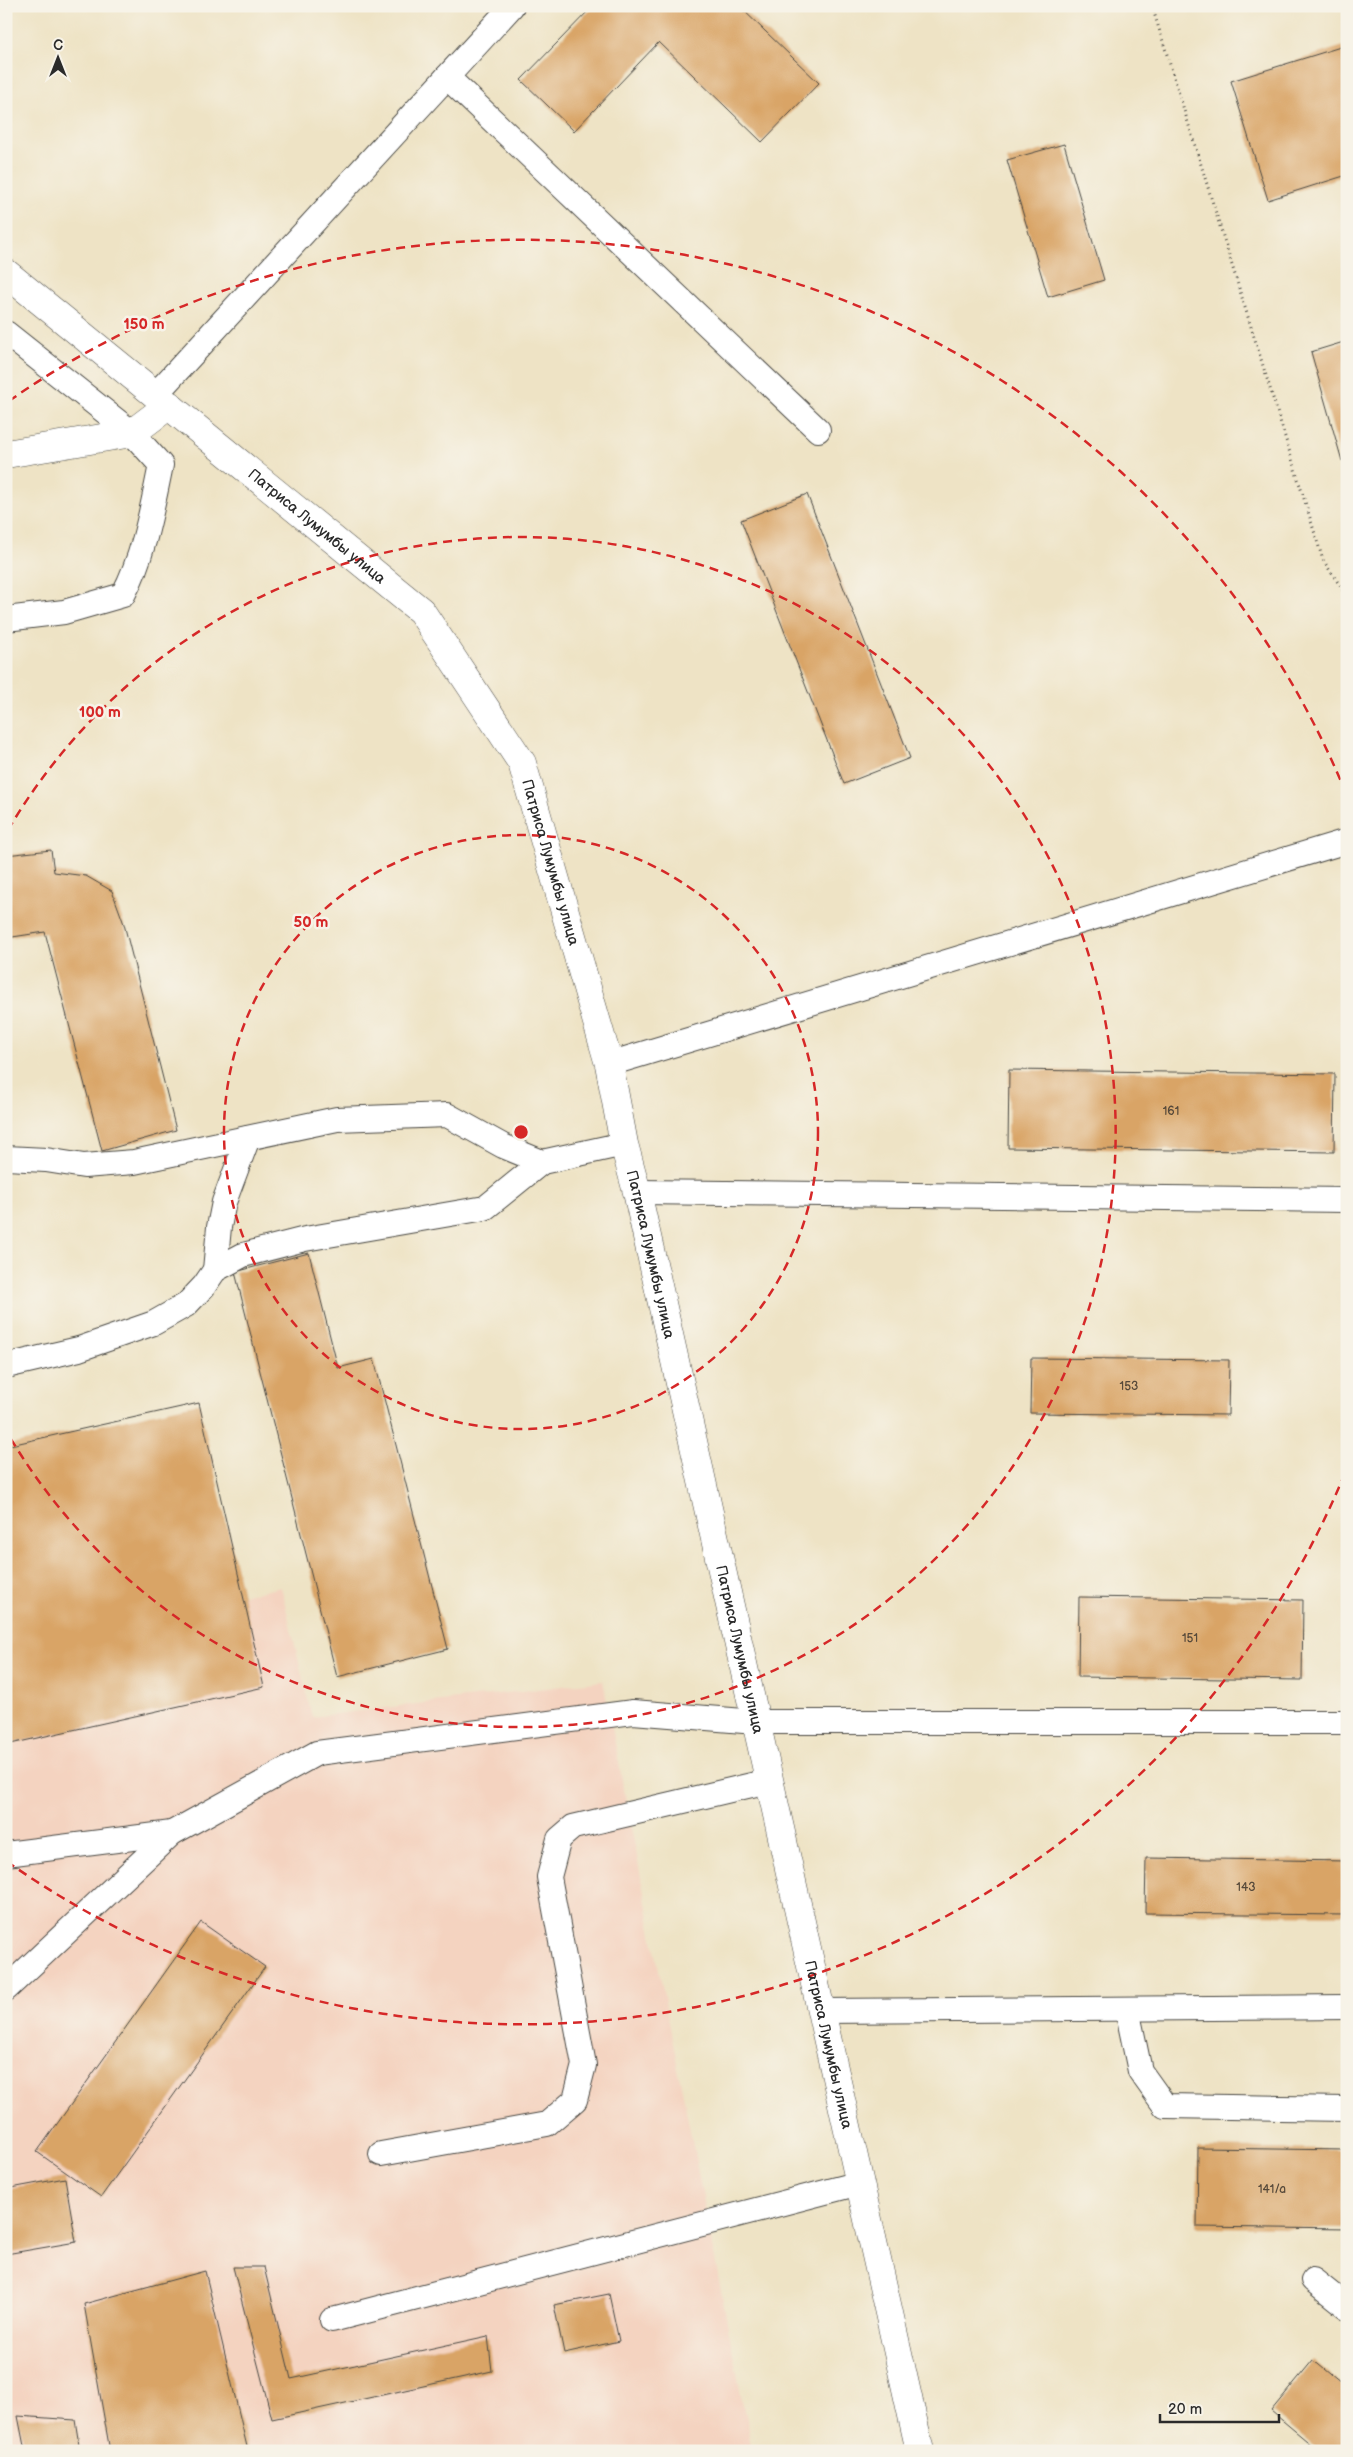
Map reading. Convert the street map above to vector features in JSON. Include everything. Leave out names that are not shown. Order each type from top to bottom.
[{"type":"street","name":"Патриса Лумумбы улица","points":[[6,273],[421,611],[522,762],[609,1064],[624,1144],[637,1192],[920,2451]]},
{"type":"street","points":[[6,454],[132,433],[162,400]]},
{"type":"lane","points":[[162,400],[512,6]]},
{"type":"lane","points":[[447,77],[818,430]]},
{"type":"lane","points":[[6,333],[132,433],[161,465],[151,511],[132,578],[123,595],[64,612],[6,619]]},
{"type":"lane","points":[[609,1064],[1347,841]]},
{"type":"lane","points":[[6,1158],[46,1160],[84,1166],[134,1162],[337,1119],[447,1115],[502,1146],[542,1162]]},
{"type":"lane","points":[[215,1270],[219,1227],[224,1202],[248,1138]]},
{"type":"lane","points":[[6,1366],[79,1349],[154,1323],[186,1305],[204,1286],[215,1270],[243,1255],[305,1240],[484,1208],[542,1162],[624,1144]]},
{"type":"lane","points":[[637,1192],[1347,1200]]},
{"type":"lane","points":[[6,1989],[172,1833],[317,1753],[633,1712],[756,1722],[1347,1722]]},
{"type":"lane","points":[[381,2154],[547,2124],[575,2100],[584,2065],[549,1877],[559,1839],[573,1827],[769,1780]]},
{"type":"lane","points":[[6,1854],[172,1833]]},
{"type":"lane","points":[[821,2011],[1347,2008]]},
{"type":"lane","points":[[1127,2009],[1140,2070],[1165,2106],[1347,2109]]},
{"type":"lane","points":[[332,2320],[860,2184]]},
{"type":"lane","points":[[1313,2280],[1347,2307]]},
{"type":"path","points":[[1152,6],[1323,560],[1347,596]]},
{"type":"shaded area","points":[[281,1587],[312,1717],[603,1681],[752,2451],[6,2451],[6,1650]]},
{"type":"building","points":[[593,6],[739,6],[819,83],[762,142],[659,42],[574,131],[521,80]]},
{"type":"building","points":[[1347,45],[1347,175],[1268,200],[1231,81]]},
{"type":"building","points":[[1064,144],[1104,280],[1048,297],[1007,160]]},
{"type":"building","points":[[1347,341],[1347,459],[1342,461],[1311,352]]},
{"type":"building","points":[[807,494],[910,758],[844,784],[741,520]]},
{"type":"building","points":[[51,850],[54,872],[86,876],[112,891],[124,924],[176,1130],[102,1151],[45,932],[6,938],[6,855]]},
{"type":"building","points":[[1009,1070],[1335,1074],[1334,1152],[1008,1148]]},
{"type":"building","points":[[309,1253],[338,1368],[374,1359],[448,1649],[337,1677],[235,1272]]},
{"type":"building","points":[[1031,1358],[1229,1360],[1228,1415],[1030,1413]]},
{"type":"building","points":[[199,1403],[264,1687],[6,1745],[6,1446]]},
{"type":"building","points":[[1079,1597],[1303,1600],[1302,1680],[1078,1677]]},
{"type":"building","points":[[1146,1858],[1347,1861],[1347,1915],[1145,1913]]},
{"type":"building","points":[[201,1922],[265,1967],[101,2197],[37,2152]]},
{"type":"building","points":[[1198,2148],[1347,2150],[1347,2229],[1197,2227]]},
{"type":"building","points":[[65,2178],[76,2242],[6,2254],[6,2189]]},
{"type":"building","points":[[233,2267],[264,2267],[291,2379],[488,2336],[492,2371],[272,2419]]},
{"type":"building","points":[[205,2271],[248,2451],[110,2451],[84,2304]]},
{"type":"building","points":[[609,2294],[619,2341],[564,2353],[554,2305]]},
{"type":"building","points":[[1313,2360],[1347,2388],[1347,2451],[1319,2451],[1271,2411]]},
{"type":"building","points":[[18,2416],[75,2420],[80,2451],[25,2451]]}]
